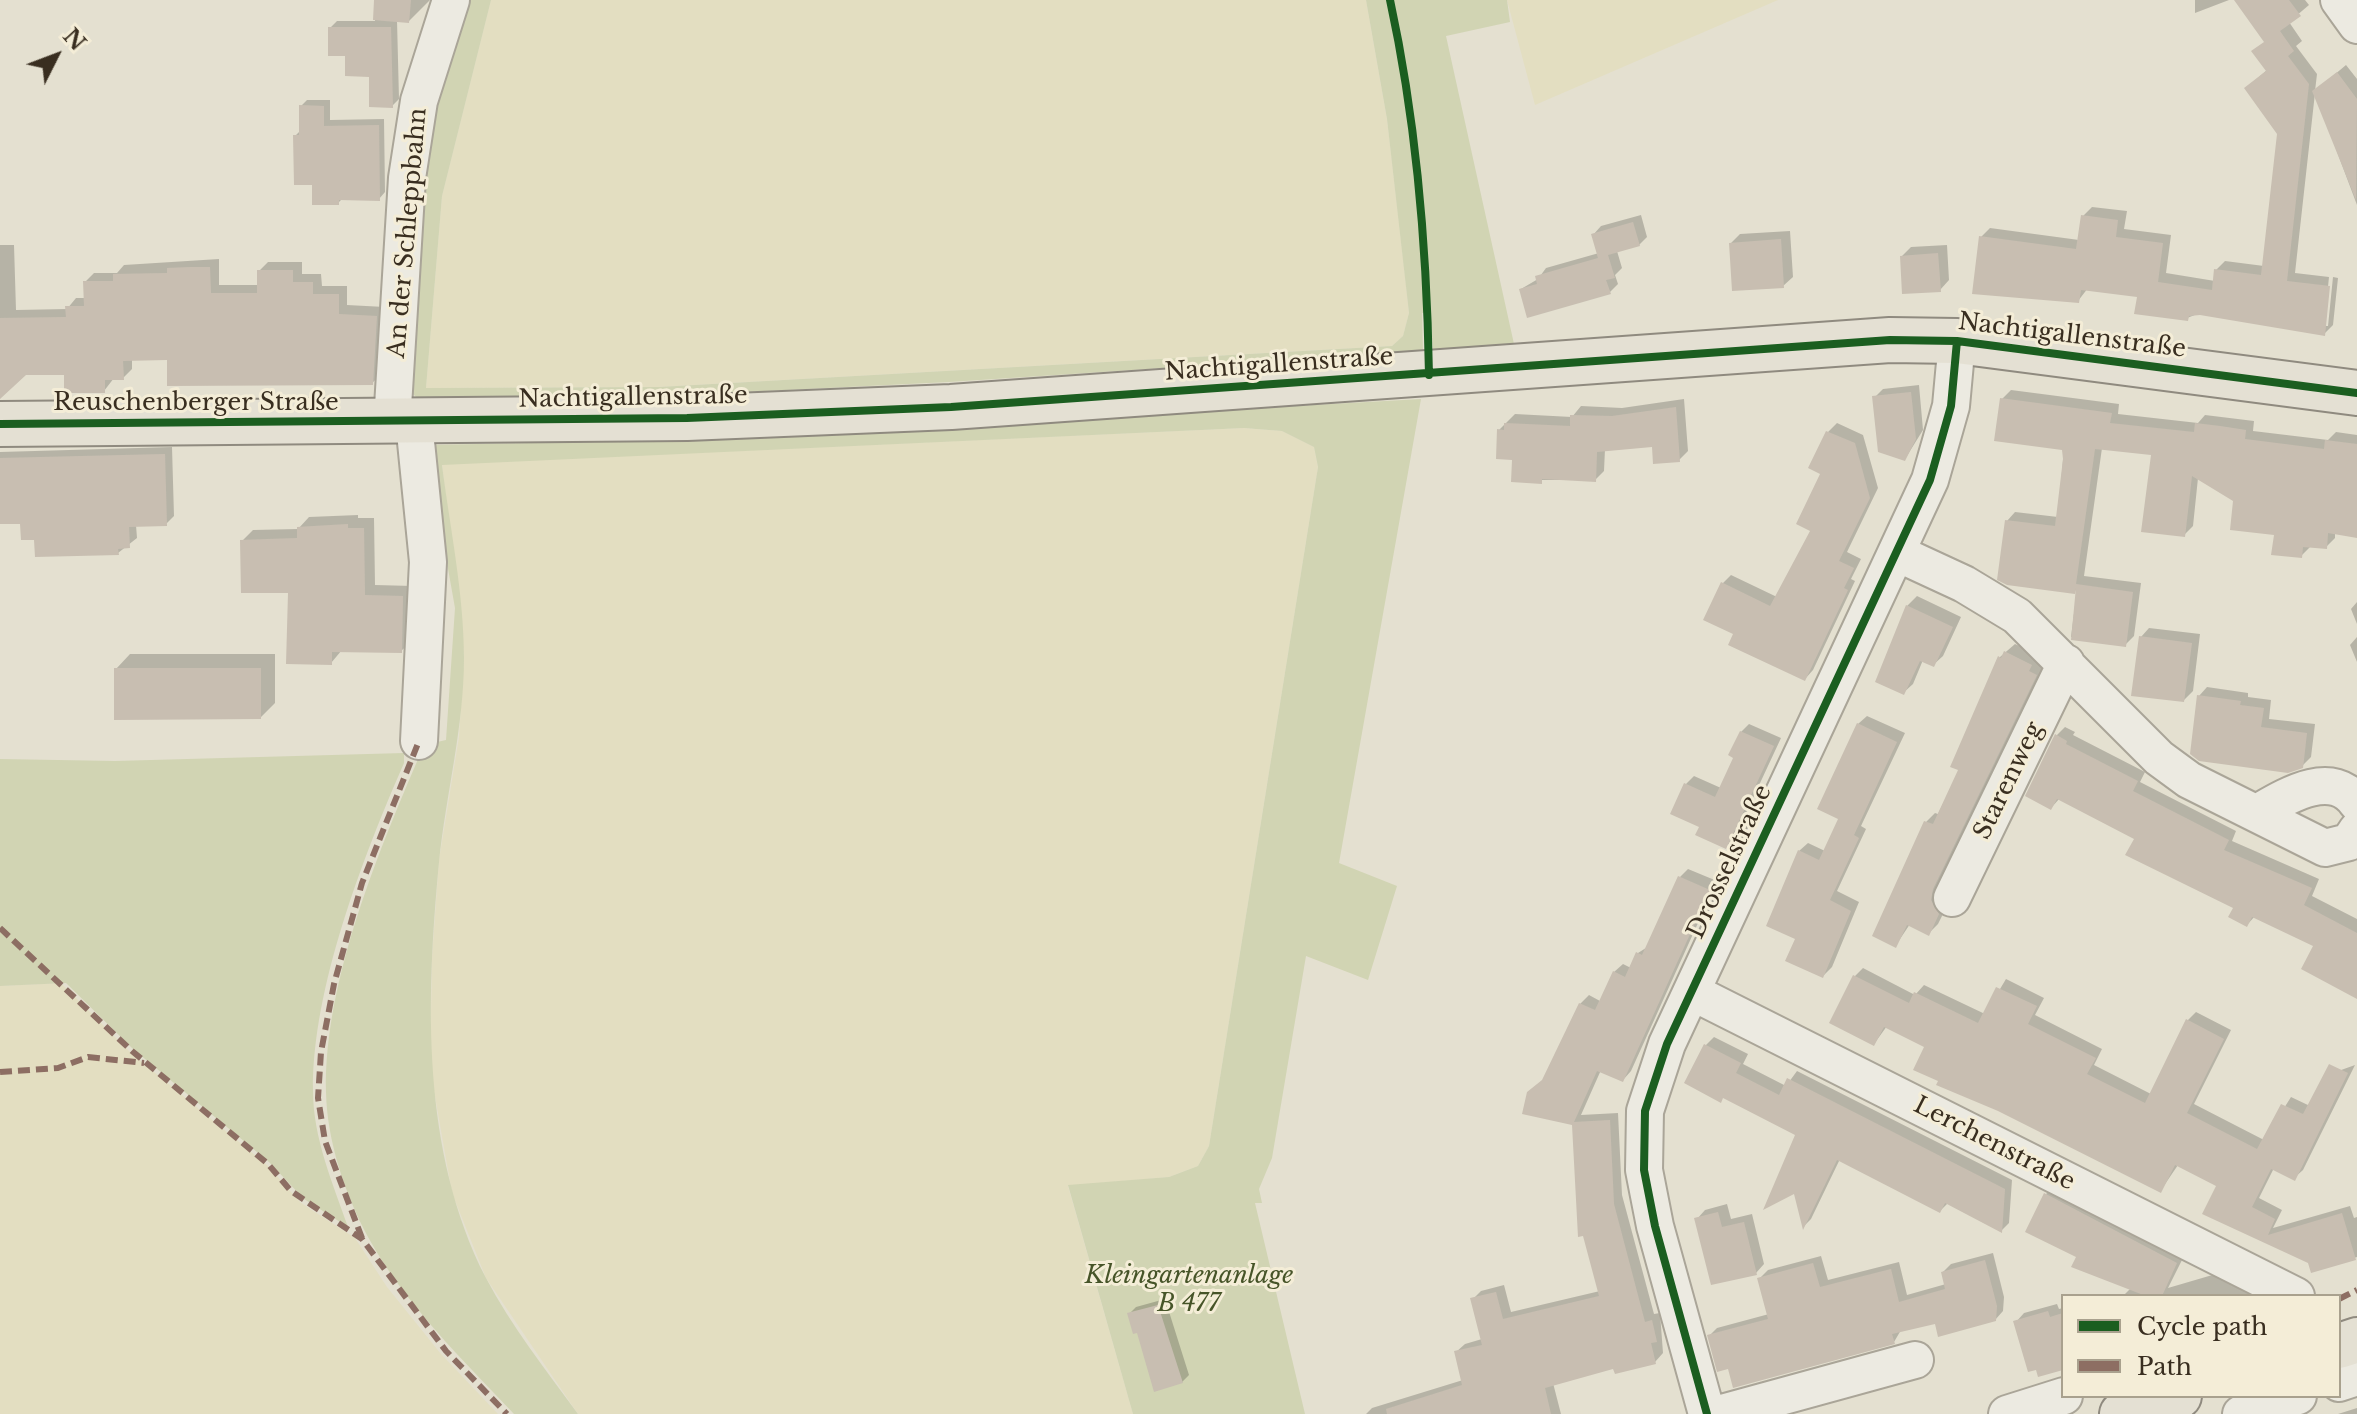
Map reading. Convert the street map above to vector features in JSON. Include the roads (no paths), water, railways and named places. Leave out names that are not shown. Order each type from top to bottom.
[{"type":"main road","name":"Nachtigallenstraße","points":[[403,422],[687,418],[951,407],[1862,342],[1957,341],[2357,393]]},
{"type":"main road","name":"Reuschenberger Straße","points":[[0,424],[403,422]]},
{"type":"main road","points":[[2122,1414],[2173,1398]]},
{"type":"street","name":"An der Schleppbahn","points":[[419,741],[428,562],[403,422],[410,156],[426,71],[451,0]]},
{"type":"street","points":[[2339,0],[2357,25]]},
{"type":"street","name":"Drosselstraße","points":[[1707,1414],[1655,1226],[1643,1156],[1645,1111],[1654,1079],[1692,992],[1897,553],[1939,456],[1952,395],[1957,341]]},
{"type":"street","points":[[1897,553],[2005,607],[2066,663],[2159,758],[2213,794],[2325,848],[2349,842],[2357,830]]},
{"type":"street","name":"Starenweg","points":[[1952,898],[2066,663]]},
{"type":"street","points":[[2257,813],[2321,785],[2343,791],[2357,803]]},
{"type":"street","name":"Lerchenstraße","points":[[1692,992],[2292,1294]]},
{"type":"street","points":[[1718,1414],[1915,1360]]},
{"type":"street","points":[[2007,1414],[2061,1397]]},
{"type":"street","points":[[2241,1414],[2292,1398]]},
{"type":"park label","name":"Kleingartenanlage B 477","points":[[1189,1290]]}]
